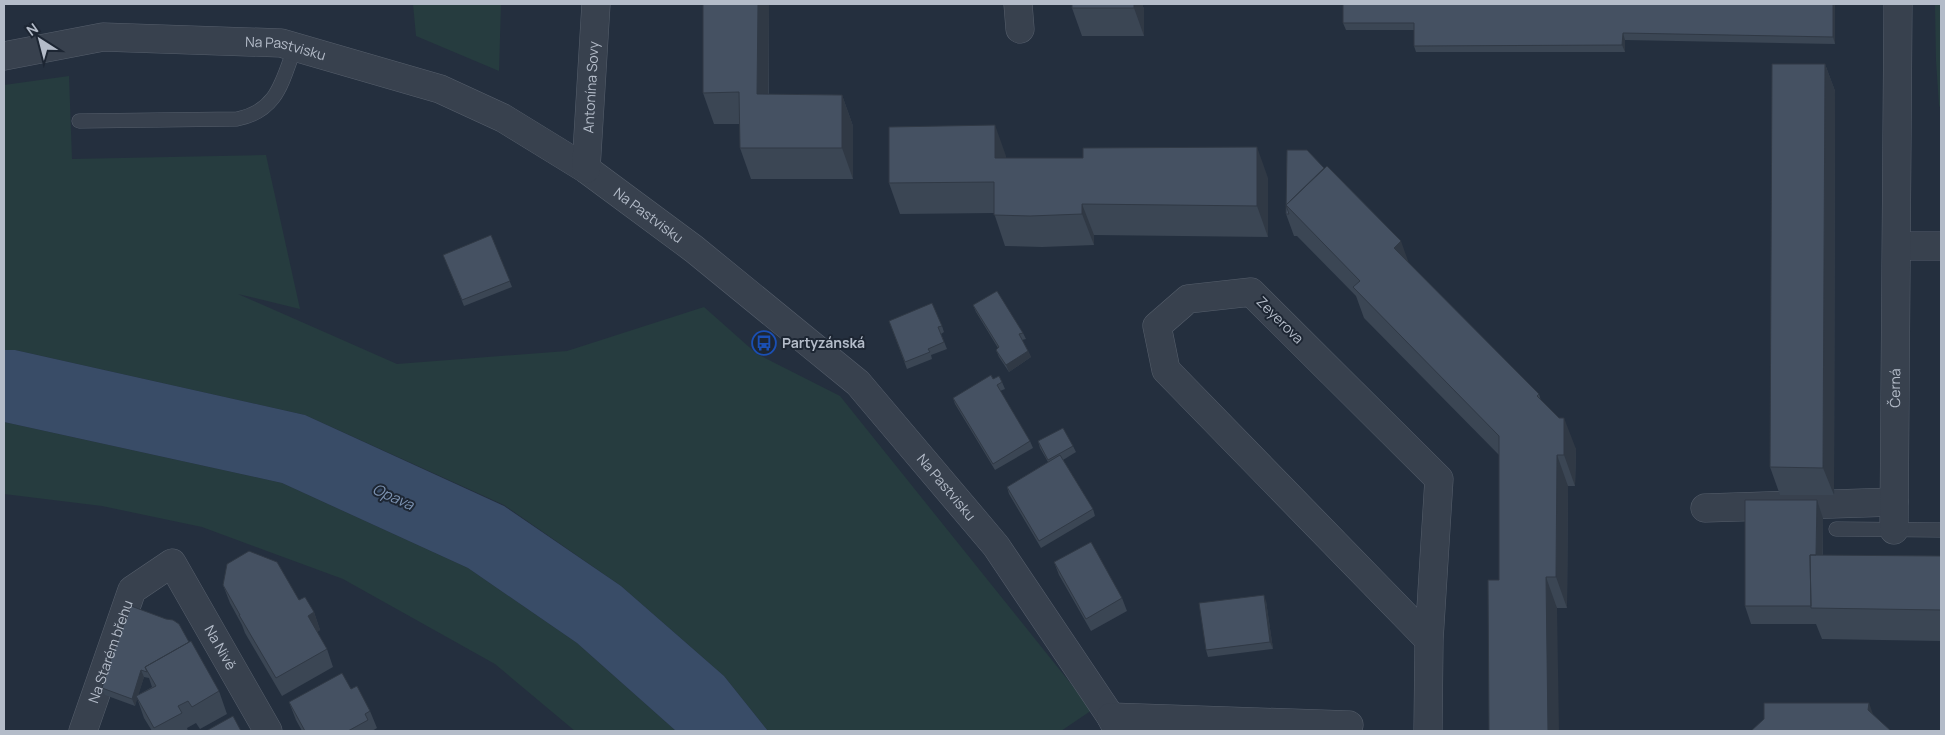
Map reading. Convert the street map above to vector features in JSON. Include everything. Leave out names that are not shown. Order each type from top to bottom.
[{"type":"street","name":"Antonína Sovy","points":[[586,169],[596,4]]},
{"type":"street","name":"Černá","points":[[1894,530],[1898,4]]},
{"type":"street","name":"Na Pastvisku","points":[[4,56],[103,36],[281,43],[440,89],[502,118],[586,169],[694,249],[858,383],[996,546],[1114,724],[1349,725]]},
{"type":"street","points":[[1897,246],[1941,246]]},
{"type":"street","name":"Zeyerova","points":[[1428,731],[1429,640],[1439,479],[1251,292],[1188,300],[1157,326],[1166,370],[1429,640]]},
{"type":"street","points":[[1705,508],[1894,502]]},
{"type":"street","name":"Na Starém břehu","points":[[83,731],[132,590],[172,563]]},
{"type":"street","name":"Na Nivě","points":[[172,563],[268,731]]},
{"type":"lane","points":[[79,121],[237,119],[248,116],[260,111],[275,97],[295,47]]},
{"type":"lane","points":[[1836,530],[1941,530]]},
{"type":"green space","points":[[413,4],[501,4],[499,71],[416,36]]},
{"type":"green space","points":[[1935,4],[1941,4],[1941,110],[1936,61]]},
{"type":"green space","points":[[69,76],[72,159],[266,155],[300,309],[238,294],[397,364],[567,351],[704,307],[757,354],[840,396],[1092,710],[1061,731],[768,731],[724,676],[621,586],[504,505],[305,415],[15,350],[4,350],[4,85]]},
{"type":"green space","points":[[4,422],[282,483],[468,568],[577,643],[676,731],[575,731],[495,664],[343,579],[202,527],[102,506],[4,494]]},
{"type":"water","name":"Opava","points":[[4,350],[15,350],[305,415],[504,506],[621,586],[724,676],[768,731],[676,731],[577,643],[468,568],[282,483],[4,422]]},
{"type":"building","points":[[703,4],[758,4],[757,94],[842,95],[842,148],[740,148],[739,92],[703,93]]},
{"type":"building","points":[[1072,4],[1134,4],[1134,8],[1072,8]]},
{"type":"building","points":[[1343,4],[1833,4],[1833,37],[1623,33],[1622,45],[1414,46],[1414,23],[1343,23]]},
{"type":"building","points":[[1772,64],[1825,64],[1823,468],[1770,467]]},
{"type":"building","points":[[995,125],[995,158],[1083,158],[1083,148],[1257,147],[1257,206],[1082,204],[1082,214],[994,215],[994,182],[889,183],[889,127]]},
{"type":"building","points":[[1287,150],[1307,150],[1324,168],[1286,205]]},
{"type":"building","points":[[1327,166],[1401,241],[1394,248],[1539,394],[1537,396],[1559,418],[1564,418],[1564,455],[1557,455],[1556,577],[1546,577],[1548,731],[1489,731],[1488,580],[1499,580],[1499,436],[1353,287],[1360,281],[1286,205]]},
{"type":"building","points":[[491,235],[510,281],[462,300],[443,255]]},
{"type":"building","points":[[997,291],[1023,333],[1019,334],[1028,351],[1006,365],[996,350],[999,347],[973,305]]},
{"type":"building","points":[[932,303],[942,326],[938,327],[944,342],[928,349],[930,352],[905,362],[889,321]]},
{"type":"building","points":[[991,375],[993,379],[999,376],[1002,382],[997,385],[1030,441],[993,464],[953,398]]},
{"type":"building","points":[[1063,428],[1073,446],[1048,460],[1038,441]]},
{"type":"building","points":[[1060,455],[1093,509],[1039,541],[1007,487]]},
{"type":"building","points":[[1745,500],[1817,500],[1816,555],[1810,555],[1811,606],[1745,606]]},
{"type":"building","points":[[1091,542],[1122,598],[1086,619],[1054,562]]},
{"type":"building","points":[[249,551],[277,562],[299,600],[305,597],[314,612],[308,616],[327,649],[276,678],[223,585],[227,564]]},
{"type":"building","points":[[1810,555],[1941,556],[1941,610],[1811,608]]},
{"type":"building","points":[[1264,595],[1270,642],[1206,650],[1199,603]]},
{"type":"building","points":[[131,606],[173,620],[179,624],[189,642],[145,667],[147,672],[141,670],[132,699],[102,688],[112,655]]},
{"type":"building","points":[[191,641],[219,691],[192,707],[188,701],[178,706],[182,713],[154,728],[136,696],[156,686],[145,667]]},
{"type":"building","points":[[342,673],[351,689],[357,686],[370,711],[365,714],[368,720],[348,731],[305,731],[289,702]]},
{"type":"building","points":[[1764,703],[1869,703],[1868,710],[1891,731],[1751,731],[1764,719]]},
{"type":"building","points":[[233,716],[241,731],[206,731]]},
{"type":"place","name":"Partyzánská","points":[[764,343]]}]
